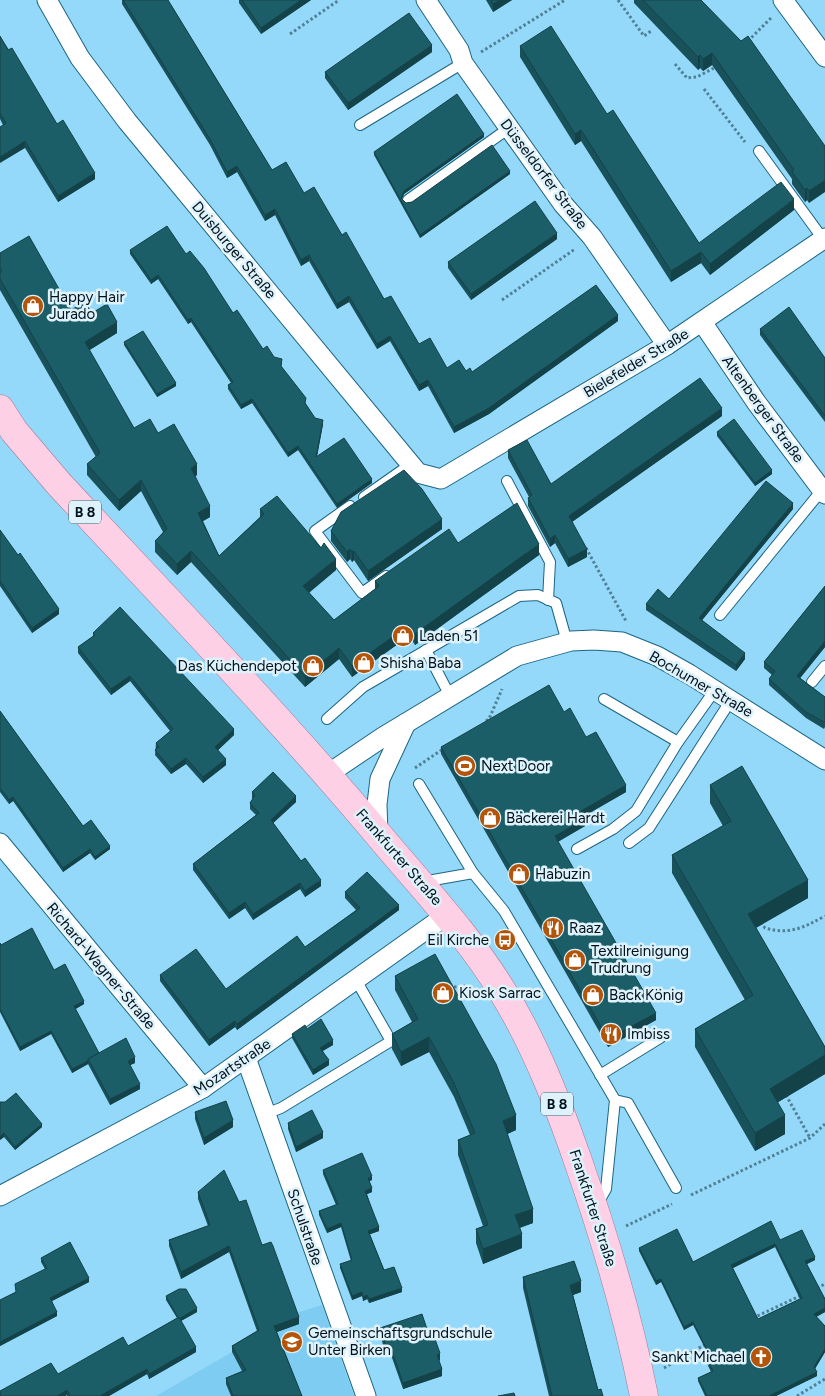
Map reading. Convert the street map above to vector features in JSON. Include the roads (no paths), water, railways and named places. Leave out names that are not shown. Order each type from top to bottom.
[{"type":"main road","name":"Frankfurter Straße","points":[[0,409],[14,431],[59,484],[328,774],[448,914],[467,938],[505,995],[548,1079],[595,1208],[643,1388]]},
{"type":"street","name":"Duisburger Straße","points":[[47,0],[80,58],[127,121],[418,473],[441,480]]},
{"type":"street","name":"Düsseldorfer Straße","points":[[426,0],[459,50],[463,63],[563,204],[592,237],[667,345]]},
{"type":"street","points":[[783,0],[825,57]]},
{"type":"street","name":"Bielefelder Straße","points":[[441,480],[667,345],[824,238]]},
{"type":"street","name":"Altenberger Straße","points":[[702,322],[756,402],[823,492]]},
{"type":"street","name":"Bochumer Straße","points":[[328,774],[406,723],[517,656],[566,642],[594,640],[622,642],[657,656],[715,690],[825,760]]},
{"type":"street","points":[[378,834],[377,804],[380,779],[406,723]]},
{"type":"street","name":"Richard-Wagner-Straße","points":[[0,843],[202,1088]]},
{"type":"street","name":"Mozartstraße","points":[[0,1196],[202,1088],[448,914]]},
{"type":"street","name":"Schulstraße","points":[[246,1058],[366,1396]]},
{"type":"lane","points":[[360,125],[463,63]]},
{"type":"lane","points":[[408,200],[509,128]]},
{"type":"lane","points":[[759,151],[824,238]]},
{"type":"lane","points":[[393,571],[362,593],[314,531],[411,464]]},
{"type":"lane","points":[[507,481],[550,562],[548,600]]},
{"type":"lane","points":[[720,615],[823,492]]},
{"type":"lane","points":[[337,561],[347,554]]},
{"type":"lane","points":[[327,719],[363,688],[519,596],[538,595],[556,603],[566,642]]},
{"type":"lane","points":[[426,650],[450,696]]},
{"type":"lane","points":[[812,682],[825,666]]},
{"type":"lane","points":[[577,849],[613,829],[636,811],[678,742],[715,690]]},
{"type":"lane","points":[[604,699],[678,742]]},
{"type":"lane","points":[[630,843],[649,828],[731,700]]},
{"type":"lane","points":[[419,784],[473,873],[504,911],[615,1100],[606,1189],[595,1208]]},
{"type":"lane","points":[[421,882],[473,873]]},
{"type":"lane","points":[[266,1114],[281,1108],[391,1041],[356,980]]},
{"type":"lane","points":[[600,1075],[660,1038]]},
{"type":"lane","points":[[615,1100],[628,1103],[676,1188]]},
{"type":"place","name":"Happy Hair Jurado","points":[[33,306]]},
{"type":"place","name":"Laden 51","points":[[403,636]]},
{"type":"place","name":"Shisha Baba","points":[[364,663]]},
{"type":"place","name":"Das Küchendepot","points":[[313,666]]},
{"type":"place","name":"Next Door","points":[[465,766]]},
{"type":"place","name":"Bäckerei Hardt","points":[[490,818]]},
{"type":"place","name":"Habuzin","points":[[519,874]]},
{"type":"place","name":"Raaz","points":[[553,928]]},
{"type":"place","name":"Eil Kirche","points":[[505,940]]},
{"type":"place","name":"Textilreinigung Trudrung","points":[[575,960]]},
{"type":"place","name":"Kiosk Sarrac","points":[[443,993]]},
{"type":"place","name":"Back König","points":[[593,995]]},
{"type":"place","name":"Imbiss","points":[[611,1034]]},
{"type":"place","name":"Gemeinschaftsgrundschule Unter Birken","points":[[292,1342]]},
{"type":"place","name":"Sankt Michael","points":[[761,1357]]}]
